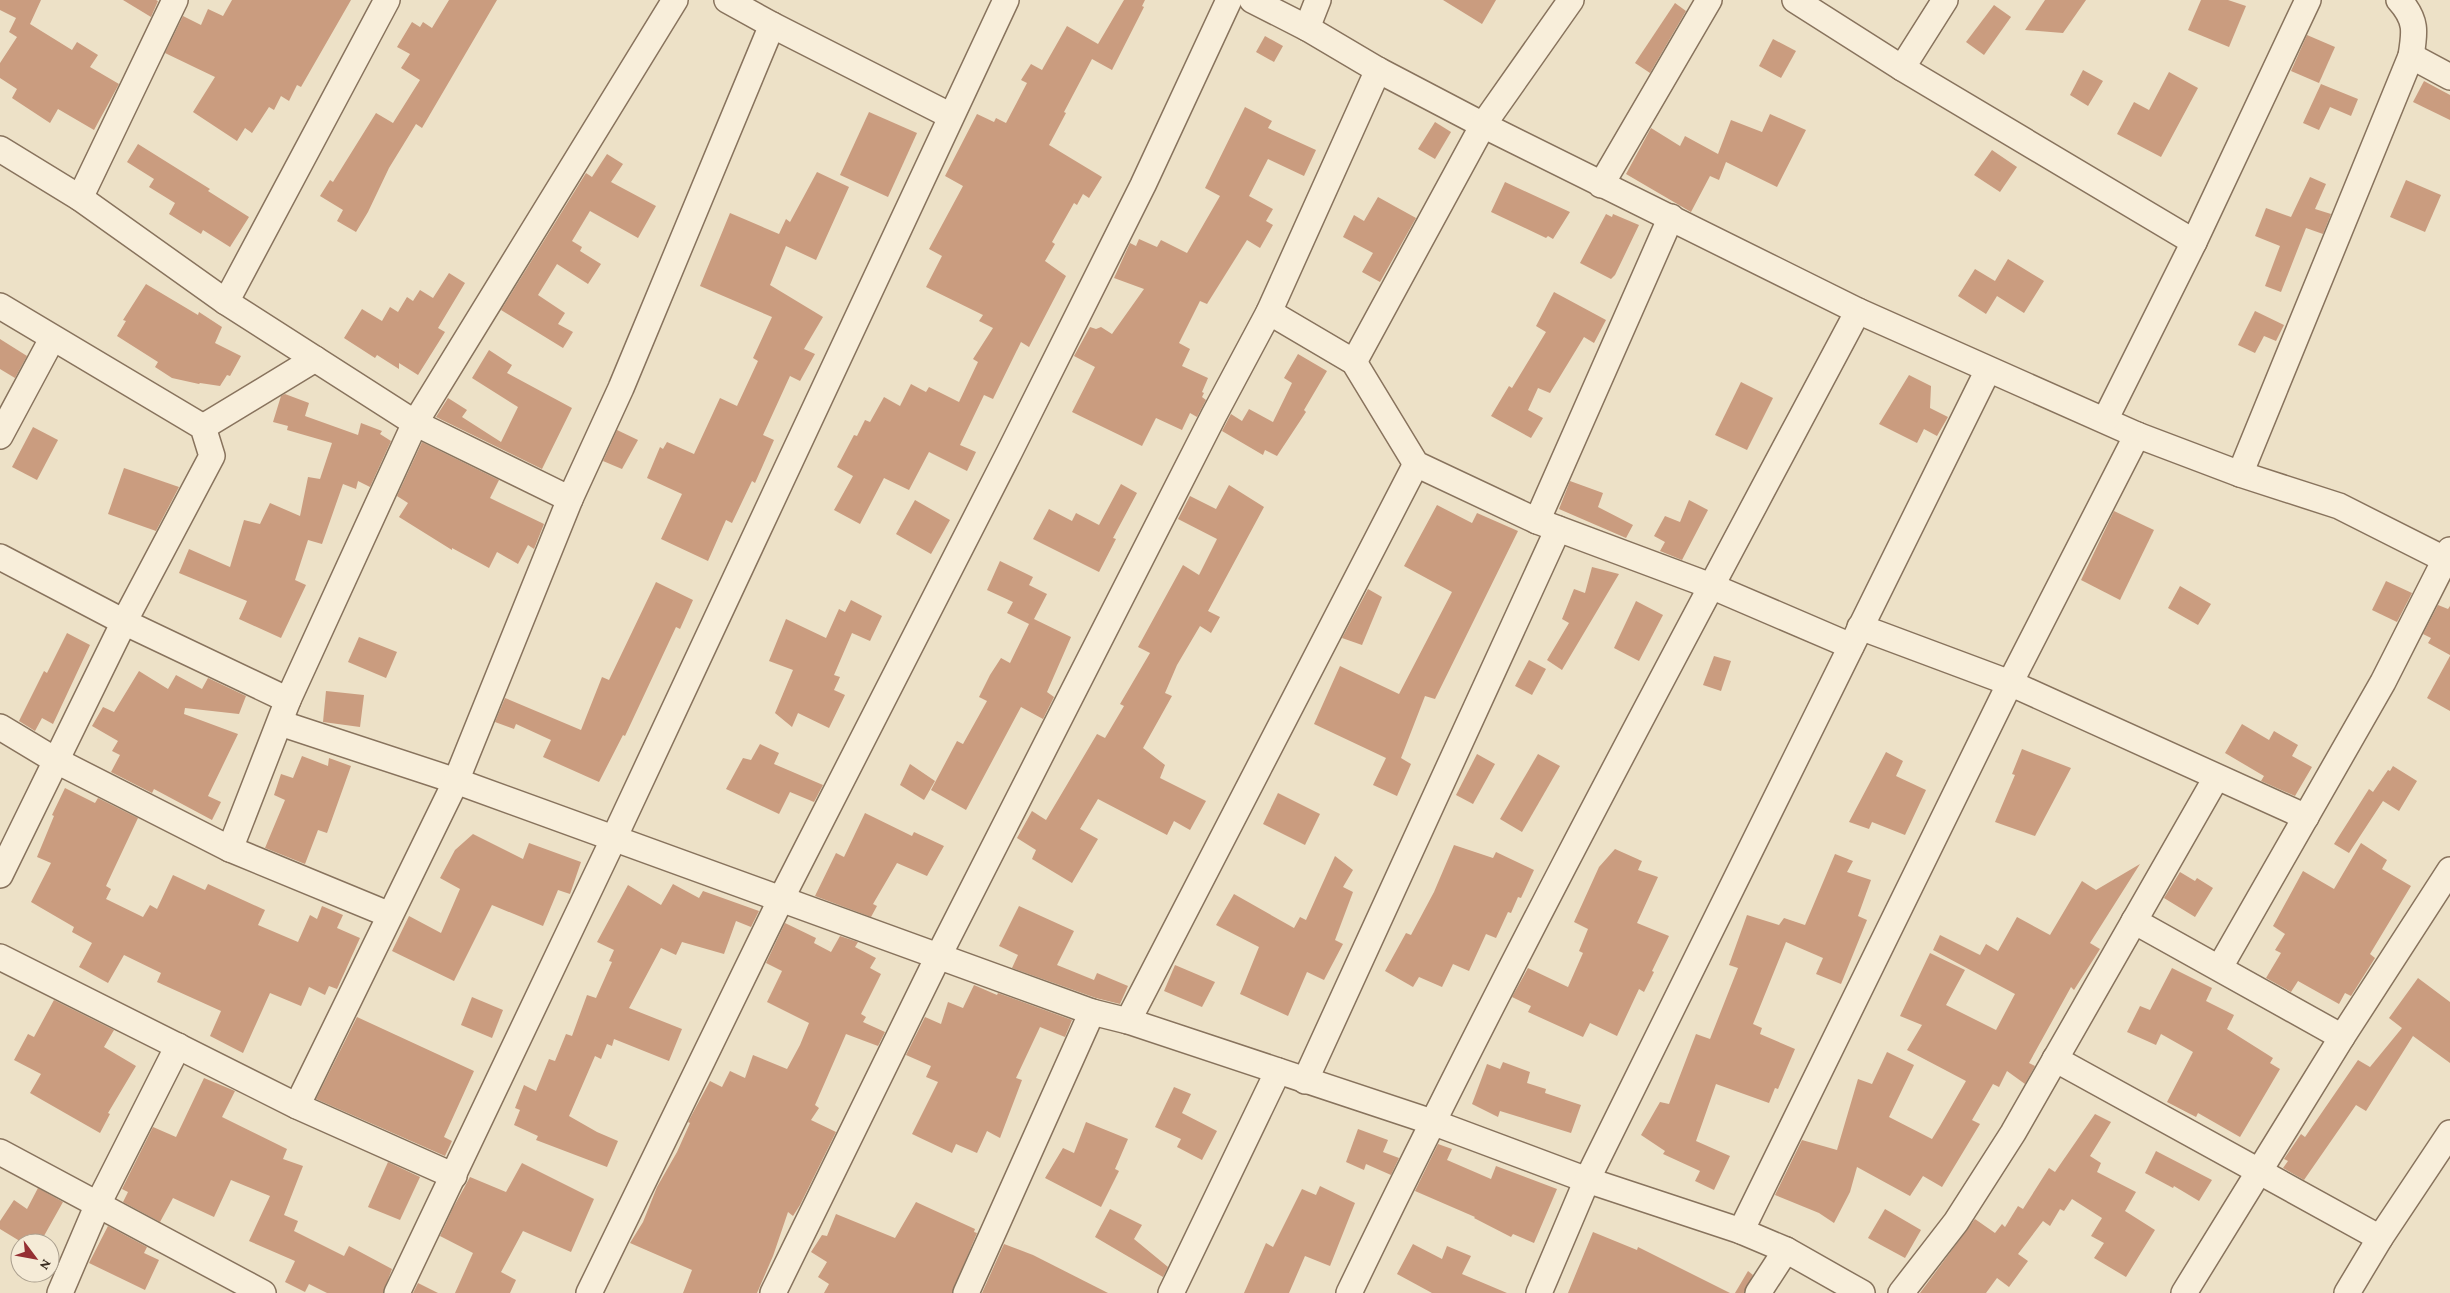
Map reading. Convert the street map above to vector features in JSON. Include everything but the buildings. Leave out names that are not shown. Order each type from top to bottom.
[{"type":"street","points":[[80,198],[175,0]]},
{"type":"street","points":[[226,302],[387,0]]},
{"type":"street","points":[[230,849],[288,700],[415,423],[675,0]]},
{"type":"street","points":[[727,0],[772,26],[951,116]]},
{"type":"street","points":[[397,1293],[614,838],[1006,0]]},
{"type":"street","points":[[589,1293],[782,897],[1009,453],[1143,185],[1229,0]]},
{"type":"street","points":[[1252,0],[1307,28],[1378,70],[1483,125],[1858,311],[2137,435],[2240,474],[2339,506],[2449,557],[2383,682],[2220,967]]},
{"type":"street","points":[[1307,28],[1318,0]]},
{"type":"street","points":[[1354,362],[1483,125],[1571,0]]},
{"type":"street","points":[[1601,185],[1709,0]]},
{"type":"street","points":[[1795,0],[1902,68],[2194,242]]},
{"type":"street","points":[[1902,68],[1946,0]]},
{"type":"street","points":[[2105,420],[2194,242],[2308,0]]},
{"type":"street","points":[[2240,474],[2411,56],[2415,29],[2410,13],[2399,0]]},
{"type":"street","points":[[297,1106],[456,781],[570,499],[621,388],[772,26]]},
{"type":"street","points":[[2411,56],[2450,77]]},
{"type":"street","points":[[772,1293],[939,955],[1214,415],[1269,312],[1378,70]]},
{"type":"street","points":[[0,149],[80,198],[226,302],[415,423],[570,499]]},
{"type":"street","points":[[1305,1081],[1547,525],[1671,217]]},
{"type":"street","points":[[0,306],[52,339],[175,409],[203,428],[212,456],[124,622],[0,875]]},
{"type":"street","points":[[1349,1293],[1432,1122],[1711,586],[1858,311]]},
{"type":"street","points":[[1269,312],[1354,362],[1416,464],[1547,525],[1711,586],[1855,636],[2010,683],[2216,778],[2306,817]]},
{"type":"street","points":[[0,436],[52,339]]},
{"type":"street","points":[[203,428],[315,359]]},
{"type":"street","points":[[1539,1293],[1587,1180],[1988,370]]},
{"type":"street","points":[[1741,1231],[2010,683],[2137,435]]},
{"type":"street","points":[[1128,1021],[1416,464]]},
{"type":"street","points":[[0,557],[124,622],[288,700]]},
{"type":"street","points":[[280,723],[456,781],[782,897],[1092,1012],[1128,1021],[1432,1122],[1587,1180],[1741,1231],[1786,1250],[1862,1293]]},
{"type":"street","points":[[0,727],[55,760],[230,849],[390,915]]},
{"type":"street","points":[[1901,1293],[1956,1222],[1983,1182],[2216,778]]},
{"type":"street","points":[[2184,1293],[2342,1037],[2450,870]]},
{"type":"street","points":[[2134,921],[2220,967],[2342,1037]]},
{"type":"street","points":[[0,957],[297,1106],[454,1176]]},
{"type":"street","points":[[966,1293],[1092,1012]]},
{"type":"street","points":[[60,1293],[98,1204],[178,1046]]},
{"type":"street","points":[[2054,1059],[2260,1170],[2380,1238]]},
{"type":"street","points":[[1171,1293],[1278,1071]]},
{"type":"street","points":[[2347,1293],[2380,1238],[2450,1133]]},
{"type":"street","points":[[0,1152],[257,1292]]},
{"type":"street","points":[[1758,1293],[1786,1250]]}]
